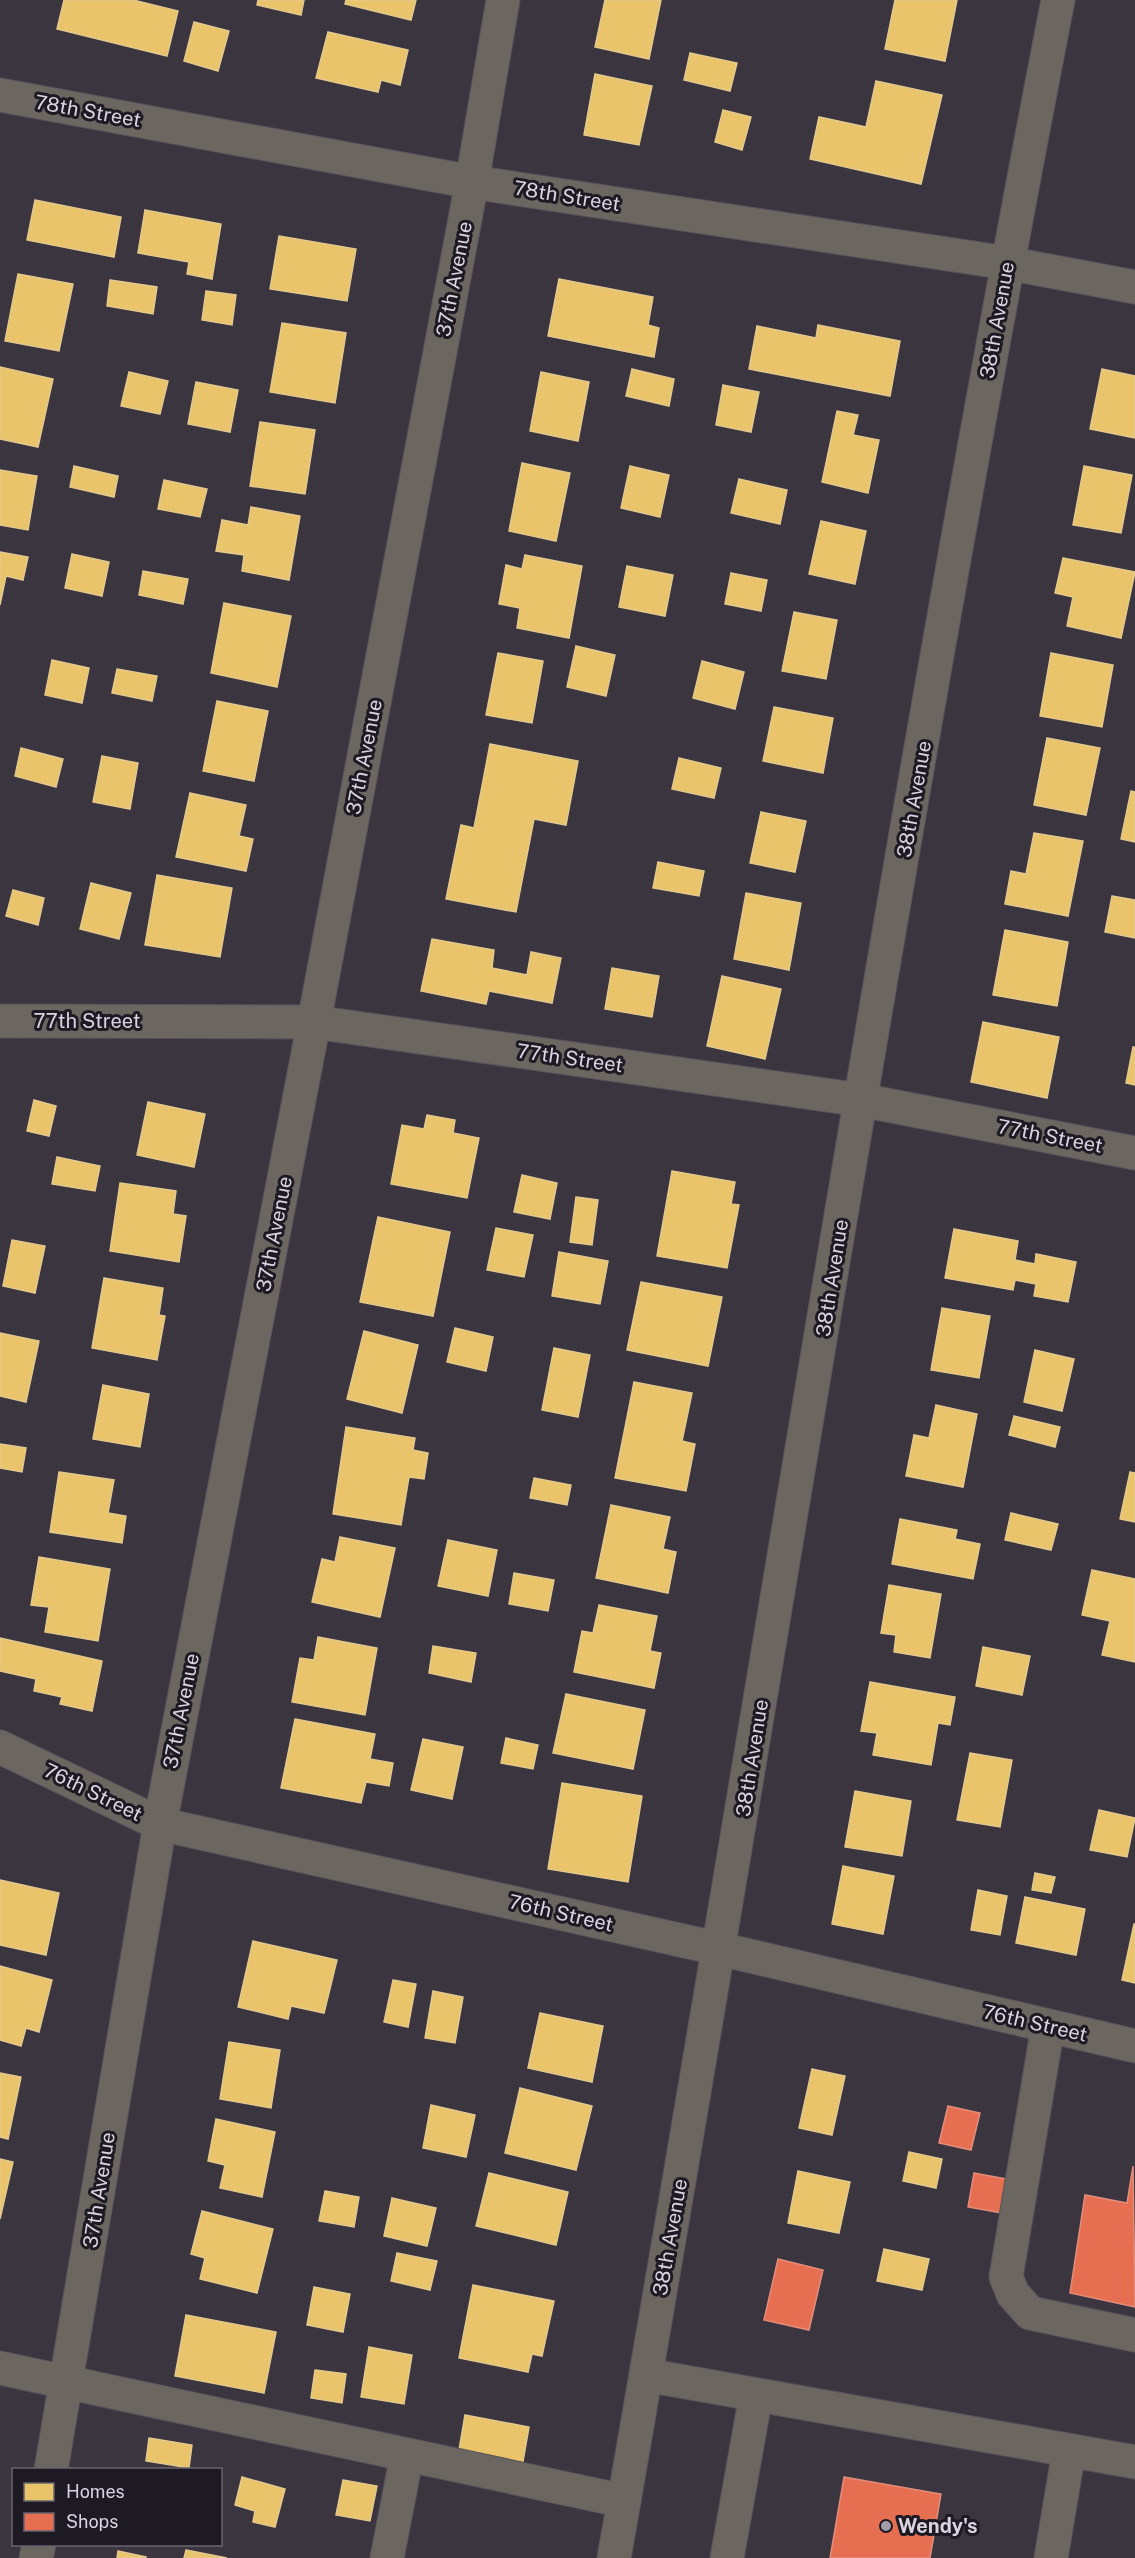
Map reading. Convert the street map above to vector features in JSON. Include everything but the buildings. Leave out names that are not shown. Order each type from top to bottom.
[{"type":"street","name":"37th Avenue","points":[[51,2468],[160,1824],[472,182],[503,0]]},
{"type":"street","name":"38th Avenue","points":[[614,2558],[720,1949],[861,1100],[1007,263],[1058,0]]},
{"type":"street","name":"78th Street","points":[[0,95],[472,182],[1007,263],[1135,287]]},
{"type":"street","name":"77th Street","points":[[0,1021],[314,1022],[861,1100],[1135,1153]]},
{"type":"street","name":"76th Street","points":[[0,1747],[160,1824],[720,1949],[1135,2046]]},
{"type":"street","points":[[1048,2026],[1006,2277],[1012,2294],[1030,2313],[1135,2335]]},
{"type":"street","points":[[0,2368],[624,2501]]},
{"type":"street","points":[[646,2375],[1135,2462]]},
{"type":"street","points":[[727,2558],[756,2395]]},
{"type":"street","points":[[1051,2558],[1070,2451]]},
{"type":"street","points":[[387,2558],[407,2455]]},
{"type":"place","name":"Wendy's","points":[[886,2526]]}]
